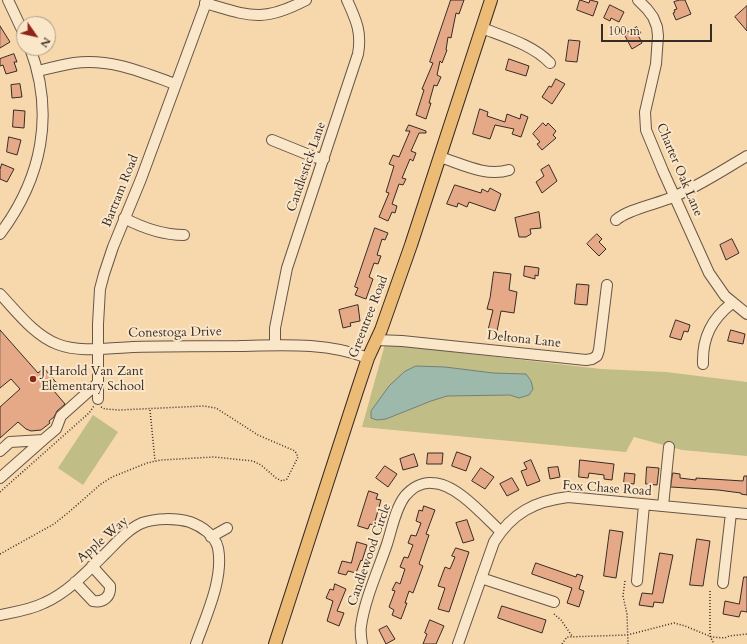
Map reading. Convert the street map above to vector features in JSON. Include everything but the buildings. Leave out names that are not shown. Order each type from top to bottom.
[{"type":"main road","name":"Greentree Road","points":[[275,644],[368,358],[381,330],[440,157],[491,0]]},
{"type":"street","points":[[8,0],[16,17]]},
{"type":"street","points":[[206,1],[234,12],[260,16],[279,12],[306,0]]},
{"type":"street","name":"Candlestick Lane","points":[[275,345],[275,328],[287,268],[358,54],[360,44],[358,25],[347,0]]},
{"type":"street","name":"Charter Oak Lane","points":[[638,0],[647,9],[652,17],[657,27],[658,36],[656,64],[645,112],[646,130],[709,273],[720,290],[732,303],[747,314]]},
{"type":"street","name":"Bartram Road","points":[[96,401],[98,383],[98,324],[100,288],[108,260],[141,179],[206,1]]},
{"type":"street","points":[[482,28],[530,48],[544,56],[550,63]]},
{"type":"street","points":[[0,234],[25,191],[40,149],[43,127],[42,95],[38,71],[33,56]]},
{"type":"street","points":[[38,71],[74,63],[105,62],[134,69],[175,84]]},
{"type":"street","points":[[272,140],[324,159]]},
{"type":"street","points":[[616,220],[624,214],[675,196],[747,156]]},
{"type":"street","points":[[440,157],[486,172],[502,172],[509,170]]},
{"type":"street","points":[[124,218],[154,231],[171,235],[184,235]]},
{"type":"street","name":"Deltona Lane","points":[[376,340],[402,341],[586,360],[592,359],[597,356],[600,345],[607,285]]},
{"type":"street","name":"Conestoga Drive","points":[[0,294],[28,324],[47,339],[68,347],[98,348],[193,345],[323,346],[368,358]]},
{"type":"street","points":[[702,364],[702,354],[712,324],[721,312],[732,303]]},
{"type":"street","points":[[0,478],[56,428],[61,416],[98,383]]},
{"type":"street","points":[[0,451],[10,442],[43,440]]},
{"type":"street","points":[[663,506],[669,447]]},
{"type":"street","name":"Candlewood Circle","points":[[362,644],[360,634],[361,626],[368,598],[400,506],[406,495],[411,490],[418,486],[432,483],[447,486],[468,501],[501,532]]},
{"type":"street","name":"Fox Chase Road","points":[[458,644],[494,542],[515,517],[534,505],[557,498],[580,498],[747,514]]},
{"type":"street","points":[[636,581],[644,505]]},
{"type":"street","points":[[723,583],[731,513]]},
{"type":"street","name":"Apple Way","points":[[0,615],[20,612],[43,604],[54,598],[75,582],[132,529],[141,524],[152,520],[186,521],[197,524],[205,530],[212,537],[218,547],[219,567],[212,598],[196,644]]},
{"type":"street","points":[[212,537],[227,528]]},
{"type":"street","points":[[75,582],[93,601],[101,601],[106,598],[110,592],[110,586],[92,566]]},
{"type":"street","points":[[481,578],[554,602]]},
{"type":"path","points":[[0,492],[89,414],[96,401],[105,409],[150,409],[204,406],[216,408],[258,434],[295,451],[298,456],[287,479],[282,480],[276,478],[253,460],[214,457],[155,461],[147,463],[112,477],[101,484],[54,524],[0,554]]},
{"type":"path","points":[[150,409],[155,461]]},
{"type":"path","points":[[625,581],[623,596],[627,614],[628,644]]},
{"type":"path","points":[[710,592],[710,636],[714,644]]},
{"type":"path","points":[[554,614],[561,620],[572,636]]},
{"type":"path","points":[[562,644],[568,637],[572,636],[627,635],[674,623],[719,638],[747,634]]},
{"type":"shaded area","points":[[385,344],[601,369],[666,372],[747,382],[747,456],[682,450],[634,437],[626,452],[362,427]]},
{"type":"shaded area","points":[[416,366],[445,367],[493,373],[526,374],[531,381],[533,389],[529,395],[519,398],[510,395],[447,396],[386,419],[377,420],[371,418],[371,411],[389,386],[404,372]]},
{"type":"shaded area","points":[[93,415],[118,432],[83,485],[58,468]]},
{"type":"place","name":"J Harold Van Zant Elementary School","points":[[33,379]]}]
